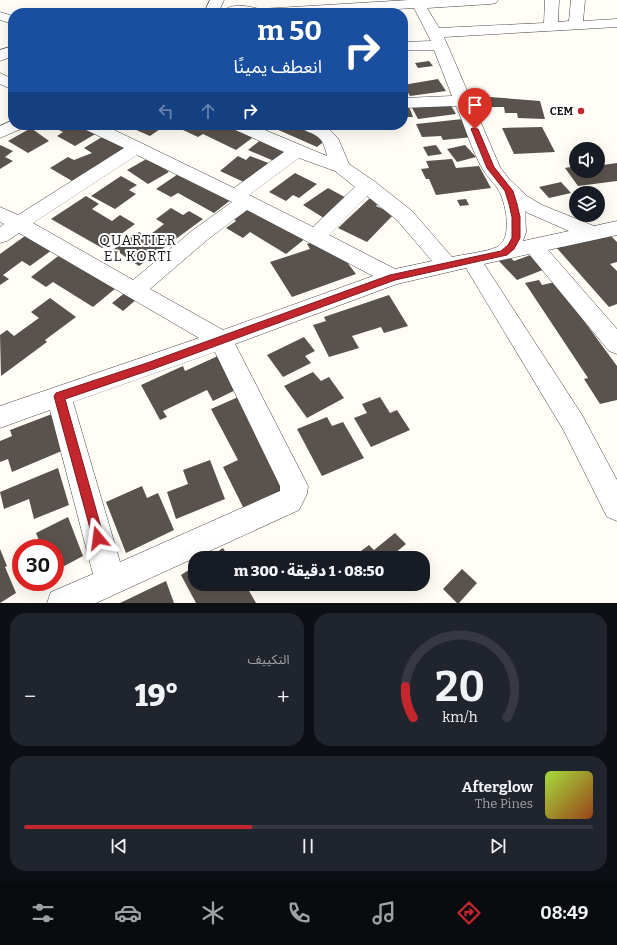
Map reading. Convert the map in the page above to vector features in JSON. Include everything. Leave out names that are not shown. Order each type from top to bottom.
[{"type":"street","points":[[319,8],[417,2],[491,0]]},
{"type":"street","points":[[551,27],[552,0]]},
{"type":"street","points":[[575,26],[578,0]]},
{"type":"street","points":[[417,2],[437,39],[491,168],[509,191],[535,209],[591,233]]},
{"type":"street","points":[[408,45],[437,39],[551,27],[617,23]]},
{"type":"street","points":[[408,103],[462,101]]},
{"type":"street","points":[[100,130],[393,277]]},
{"type":"street","points":[[251,130],[297,151],[342,167],[405,216],[447,264]]},
{"type":"street","points":[[321,130],[329,138],[342,167]]},
{"type":"street","points":[[6,224],[136,148]]},
{"type":"street","points":[[134,291],[297,151]]},
{"type":"street","points":[[315,237],[367,185]]},
{"type":"street","points":[[504,253],[511,247],[516,238],[516,217],[509,191]]},
{"type":"street","points":[[6,224],[134,291],[221,340],[294,486],[293,494],[289,501],[62,603]]},
{"type":"street","points":[[0,417],[150,366],[393,277],[617,228]]},
{"type":"street","points":[[533,246],[617,345]]},
{"type":"street","points":[[471,260],[573,423],[617,508]]},
{"type":"street","points":[[59,396],[110,582]]},
{"type":"building","points":[[429,61],[433,66],[418,68],[415,63]]},
{"type":"building","points":[[438,79],[446,91],[410,96],[408,93],[408,84]]},
{"type":"building","points":[[490,97],[540,101],[545,119],[518,118],[517,113],[505,113],[504,107],[492,107]]},
{"type":"building","points":[[447,99],[456,114],[418,119],[410,104]]},
{"type":"building","points":[[408,104],[413,117],[408,117]]},
{"type":"building","points":[[463,119],[473,137],[443,140],[441,136],[422,137],[416,124]]},
{"type":"building","points":[[542,127],[555,152],[514,154],[502,128]]},
{"type":"building","points":[[27,130],[34,130],[49,141],[28,153],[8,141]]},
{"type":"building","points":[[59,130],[102,130],[75,146],[57,136],[63,132]]},
{"type":"building","points":[[136,130],[159,130],[150,136]]},
{"type":"building","points":[[183,130],[243,130],[256,135],[236,150],[203,134],[198,137]]},
{"type":"building","points":[[279,130],[314,130],[327,139],[317,147]]},
{"type":"building","points":[[102,137],[127,147],[72,181],[50,168],[68,157],[74,160],[92,153],[84,148]]},
{"type":"building","points":[[263,138],[292,145],[274,161],[248,150]]},
{"type":"building","points":[[0,145],[13,151],[5,157],[13,161],[0,169]]},
{"type":"building","points":[[436,145],[442,154],[428,156],[423,147]]},
{"type":"building","points":[[465,145],[476,157],[457,162],[447,149]]},
{"type":"building","points":[[238,156],[246,160],[250,156],[271,164],[248,184],[220,171]]},
{"type":"building","points":[[150,157],[169,172],[148,184],[127,170]]},
{"type":"building","points":[[452,159],[456,168],[479,166],[491,188],[436,195],[429,179],[426,179],[421,169],[429,168],[426,161]]},
{"type":"building","points":[[617,163],[617,181],[578,186],[572,178],[605,178],[605,165]]},
{"type":"building","points":[[569,167],[569,174],[565,168]]},
{"type":"building","points":[[184,170],[237,195],[214,213],[178,193],[171,197],[156,189]]},
{"type":"building","points":[[295,173],[317,184],[299,198],[293,195],[286,201],[269,192]]},
{"type":"building","points":[[121,176],[137,185],[129,190],[136,194],[115,209],[91,196]]},
{"type":"building","points":[[561,182],[569,191],[569,193],[549,198],[539,187]]},
{"type":"building","points":[[328,188],[352,201],[327,220],[303,205]]},
{"type":"building","points":[[86,196],[99,204],[92,209],[112,221],[120,215],[135,224],[102,248],[51,219]]},
{"type":"building","points":[[370,198],[380,202],[376,206],[394,214],[367,242],[338,228]]},
{"type":"building","points":[[466,199],[469,205],[460,206],[457,200]]},
{"type":"building","points":[[255,204],[328,237],[356,274],[292,297],[270,262],[310,249],[307,244],[313,242],[306,238],[286,254],[250,232],[243,238],[226,228],[236,221],[234,219]]},
{"type":"building","points":[[171,208],[183,215],[189,211],[203,219],[139,266],[114,249],[139,232],[147,237],[164,224],[156,219]]},
{"type":"building","points":[[29,233],[52,250],[30,266],[22,261],[3,275],[9,279],[0,285],[0,254]]},
{"type":"building","points":[[608,233],[617,242],[617,262],[610,264],[617,271],[617,304],[609,307],[555,246]]},
{"type":"building","points":[[66,250],[122,283],[93,307],[53,282],[46,287],[31,277]]},
{"type":"building","points":[[539,252],[553,266],[517,280],[498,260],[509,256],[514,261]]},
{"type":"building","points":[[573,278],[586,295],[568,299],[617,366],[617,400],[600,404],[584,379],[588,378],[525,283],[539,280],[542,285]]},
{"type":"building","points":[[127,291],[138,298],[123,311],[112,303]]},
{"type":"building","points":[[389,295],[408,326],[384,333],[381,327],[352,336],[359,348],[329,357],[313,325],[326,321],[324,317]]},
{"type":"building","points":[[50,298],[76,317],[45,340],[47,342],[1,376],[0,335],[7,330],[14,336],[39,318],[31,312]]},
{"type":"building","points":[[304,337],[315,351],[305,356],[311,363],[283,377],[267,355]]},
{"type":"building","points":[[231,350],[248,384],[213,401],[207,390],[163,411],[167,417],[160,420],[141,385],[183,366],[185,371]]},
{"type":"building","points":[[313,372],[321,381],[329,377],[344,398],[307,418],[284,386]]},
{"type":"building","points":[[245,394],[294,487],[245,511],[223,467],[238,460],[211,409]]},
{"type":"building","points":[[380,397],[390,413],[397,410],[410,430],[371,447],[354,418],[367,413],[362,404]]},
{"type":"building","points":[[52,414],[64,450],[12,472],[8,459],[0,462],[0,441],[12,436],[10,430]]},
{"type":"building","points":[[327,417],[332,426],[343,422],[364,458],[322,476],[297,429]]},
{"type":"building","points":[[210,460],[225,499],[176,519],[167,492],[188,484],[183,470]]},
{"type":"building","points":[[58,468],[69,505],[34,519],[29,499],[4,509],[0,492]]},
{"type":"building","points":[[142,486],[147,498],[158,493],[174,530],[126,553],[106,502]]},
{"type":"building","points":[[68,517],[83,556],[64,566],[64,539],[38,539],[36,533]]},
{"type":"building","points":[[395,533],[406,544],[398,551],[361,551],[369,545],[374,550]]},
{"type":"building","points":[[0,549],[7,566],[5,567],[12,584],[12,591],[15,591],[16,593],[0,603]]},
{"type":"building","points":[[462,569],[477,583],[459,603],[457,603],[443,589]]},
{"type":"building","points":[[188,570],[188,588],[181,575]]},
{"type":"building","points":[[166,581],[174,603],[120,603]]},
{"type":"building","points":[[190,591],[249,591],[256,603],[196,603]]},
{"type":"place","name":"CEM","points":[[581,111]]},
{"type":"district","name":"QUARTIER EL KORTI","points":[[138,248]]},
{"type":"route","points":[[98,538],[59,396],[150,366],[393,277],[447,264],[504,253],[511,247],[516,238],[516,217],[513,204],[509,191],[491,168],[475,129]]}]
